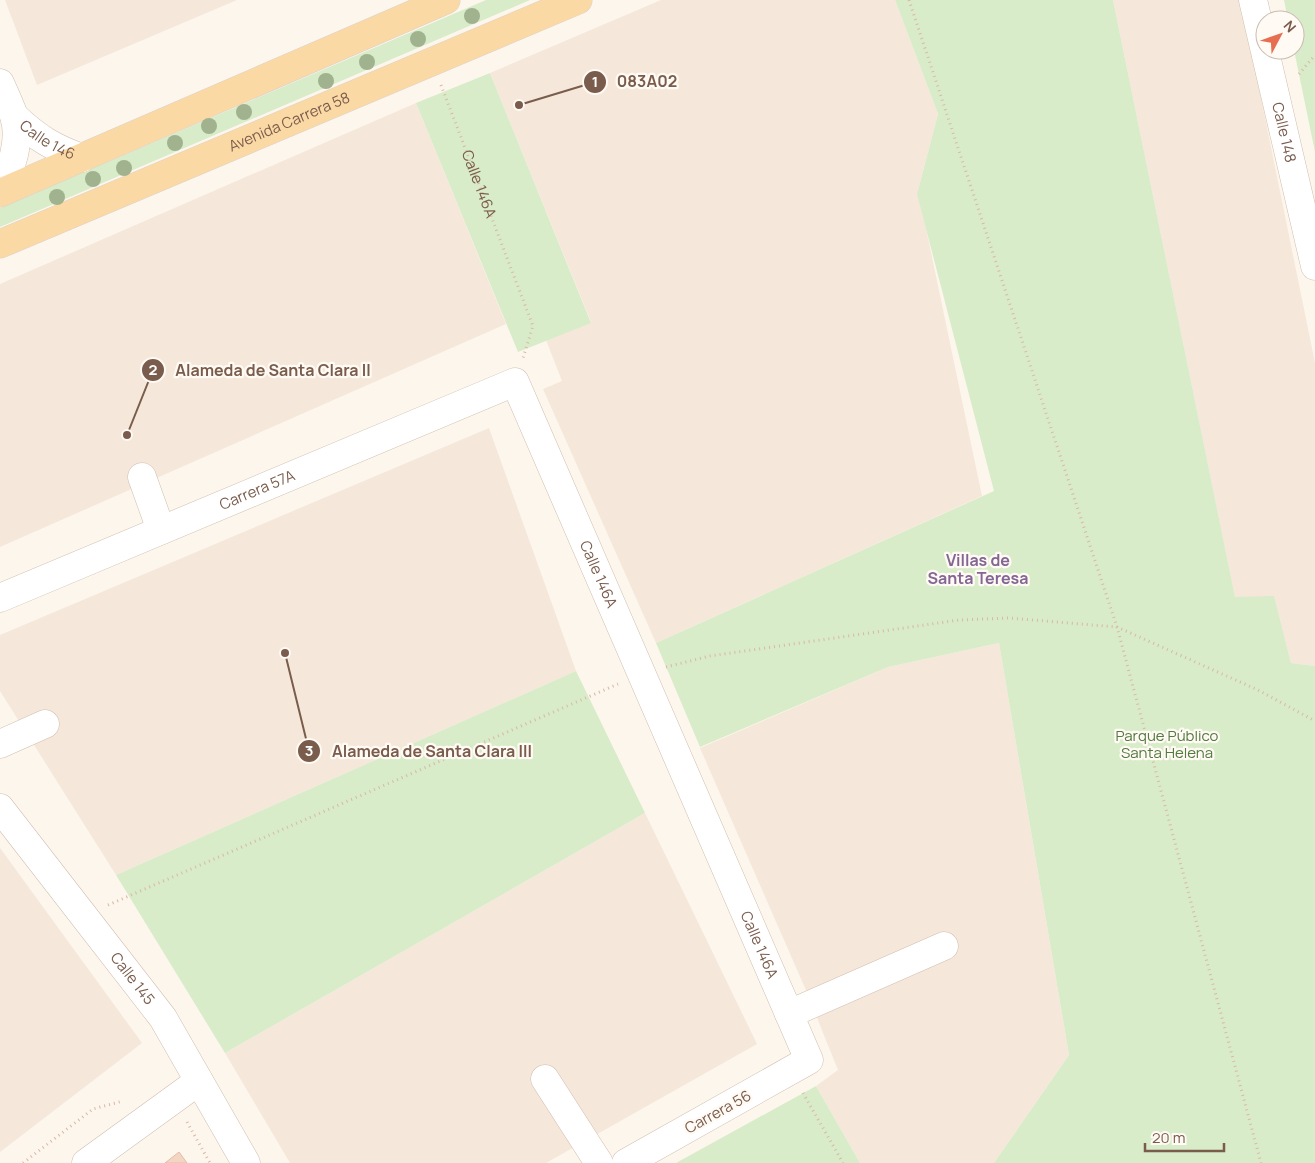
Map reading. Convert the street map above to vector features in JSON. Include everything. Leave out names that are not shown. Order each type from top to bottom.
[{"type":"main road","points":[[0,193],[446,0]]},
{"type":"main road","name":"Avenida Carrera 58","points":[[0,244],[578,0]]},
{"type":"street","name":"Calle 148","points":[[1253,0],[1315,266]]},
{"type":"street","name":"Calle 146","points":[[0,83],[15,117],[16,138],[14,159],[6,178],[0,186]]},
{"type":"street","name":"Calle 146","points":[[15,117],[46,142],[63,152],[82,158]]},
{"type":"street","name":"Carrera 57A","points":[[0,598],[515,382]]},
{"type":"street","name":"Calle 146A","points":[[515,382],[789,1014],[800,1066]]},
{"type":"street","points":[[142,477],[161,530]]},
{"type":"street","points":[[0,744],[45,724]]},
{"type":"street","name":"Calle 145","points":[[0,808],[163,1018],[246,1163]]},
{"type":"street","points":[[789,1014],[944,946]]},
{"type":"street","name":"Carrera 56","points":[[626,1163],[800,1066]]},
{"type":"street","points":[[545,1079],[599,1163]]},
{"type":"street","points":[[86,1163],[199,1081]]},
{"type":"path","points":[[910,0],[1118,627],[1262,1163]]},
{"type":"path","name":"Calle 146A","points":[[439,81],[533,326],[515,382]]},
{"type":"path","points":[[84,915],[641,674],[710,656],[959,620],[1009,618],[1118,627],[1258,690],[1315,721]]},
{"type":"path","points":[[800,1066],[844,1163]]},
{"type":"shaded area","points":[[5,0],[237,0],[37,85]]},
{"type":"shaded area","points":[[661,0],[895,0],[938,114],[918,190],[982,496],[656,643],[543,389],[562,381],[546,340],[591,322],[490,73]]},
{"type":"shaded area","points":[[1113,0],[1241,0],[1315,363],[1315,666],[1291,663],[1274,597],[1235,598]]},
{"type":"shaded area","points":[[416,103],[506,324],[0,547],[0,284]]},
{"type":"shaded area","points":[[489,428],[576,671],[116,875],[0,691],[0,635]]},
{"type":"shaded area","points":[[999,643],[1069,1055],[994,1163],[860,1163],[816,1086],[838,1070],[805,988],[700,748],[888,667]]},
{"type":"shaded area","points":[[645,813],[757,1044],[546,1163],[290,1163],[225,1053]]},
{"type":"shaded area","points":[[0,848],[142,1043],[0,1152]]},
{"type":"green space","points":[[486,0],[530,0],[0,227],[0,208]]},
{"type":"green space","name":"Parque Público Santa Helena","points":[[895,0],[1113,0],[1235,597],[1274,596],[1291,663],[1315,666],[1315,1163],[994,1163],[1069,1055],[999,643],[888,667],[700,747],[656,643],[994,491],[917,194],[938,114]]},
{"type":"green space","points":[[1284,0],[1315,0],[1315,152],[1296,60],[1305,60],[1305,10],[1286,10]]},
{"type":"green space","points":[[490,73],[591,323],[518,352],[416,103]]},
{"type":"green space","points":[[576,671],[645,813],[225,1053],[116,875]]},
{"type":"green space","points":[[816,1086],[860,1163],[676,1163]]},
{"type":"building","points":[[179,1152],[187,1163],[165,1163]]},
{"type":"place","name":"083A02","points":[[519,105]]},
{"type":"place","name":"Alameda de Santa Clara II","points":[[127,435]]},
{"type":"place","name":"Alameda de Santa Clara III","points":[[285,653]]},
{"type":"district","name":"Villas de Santa Teresa","points":[[978,569]]}]
